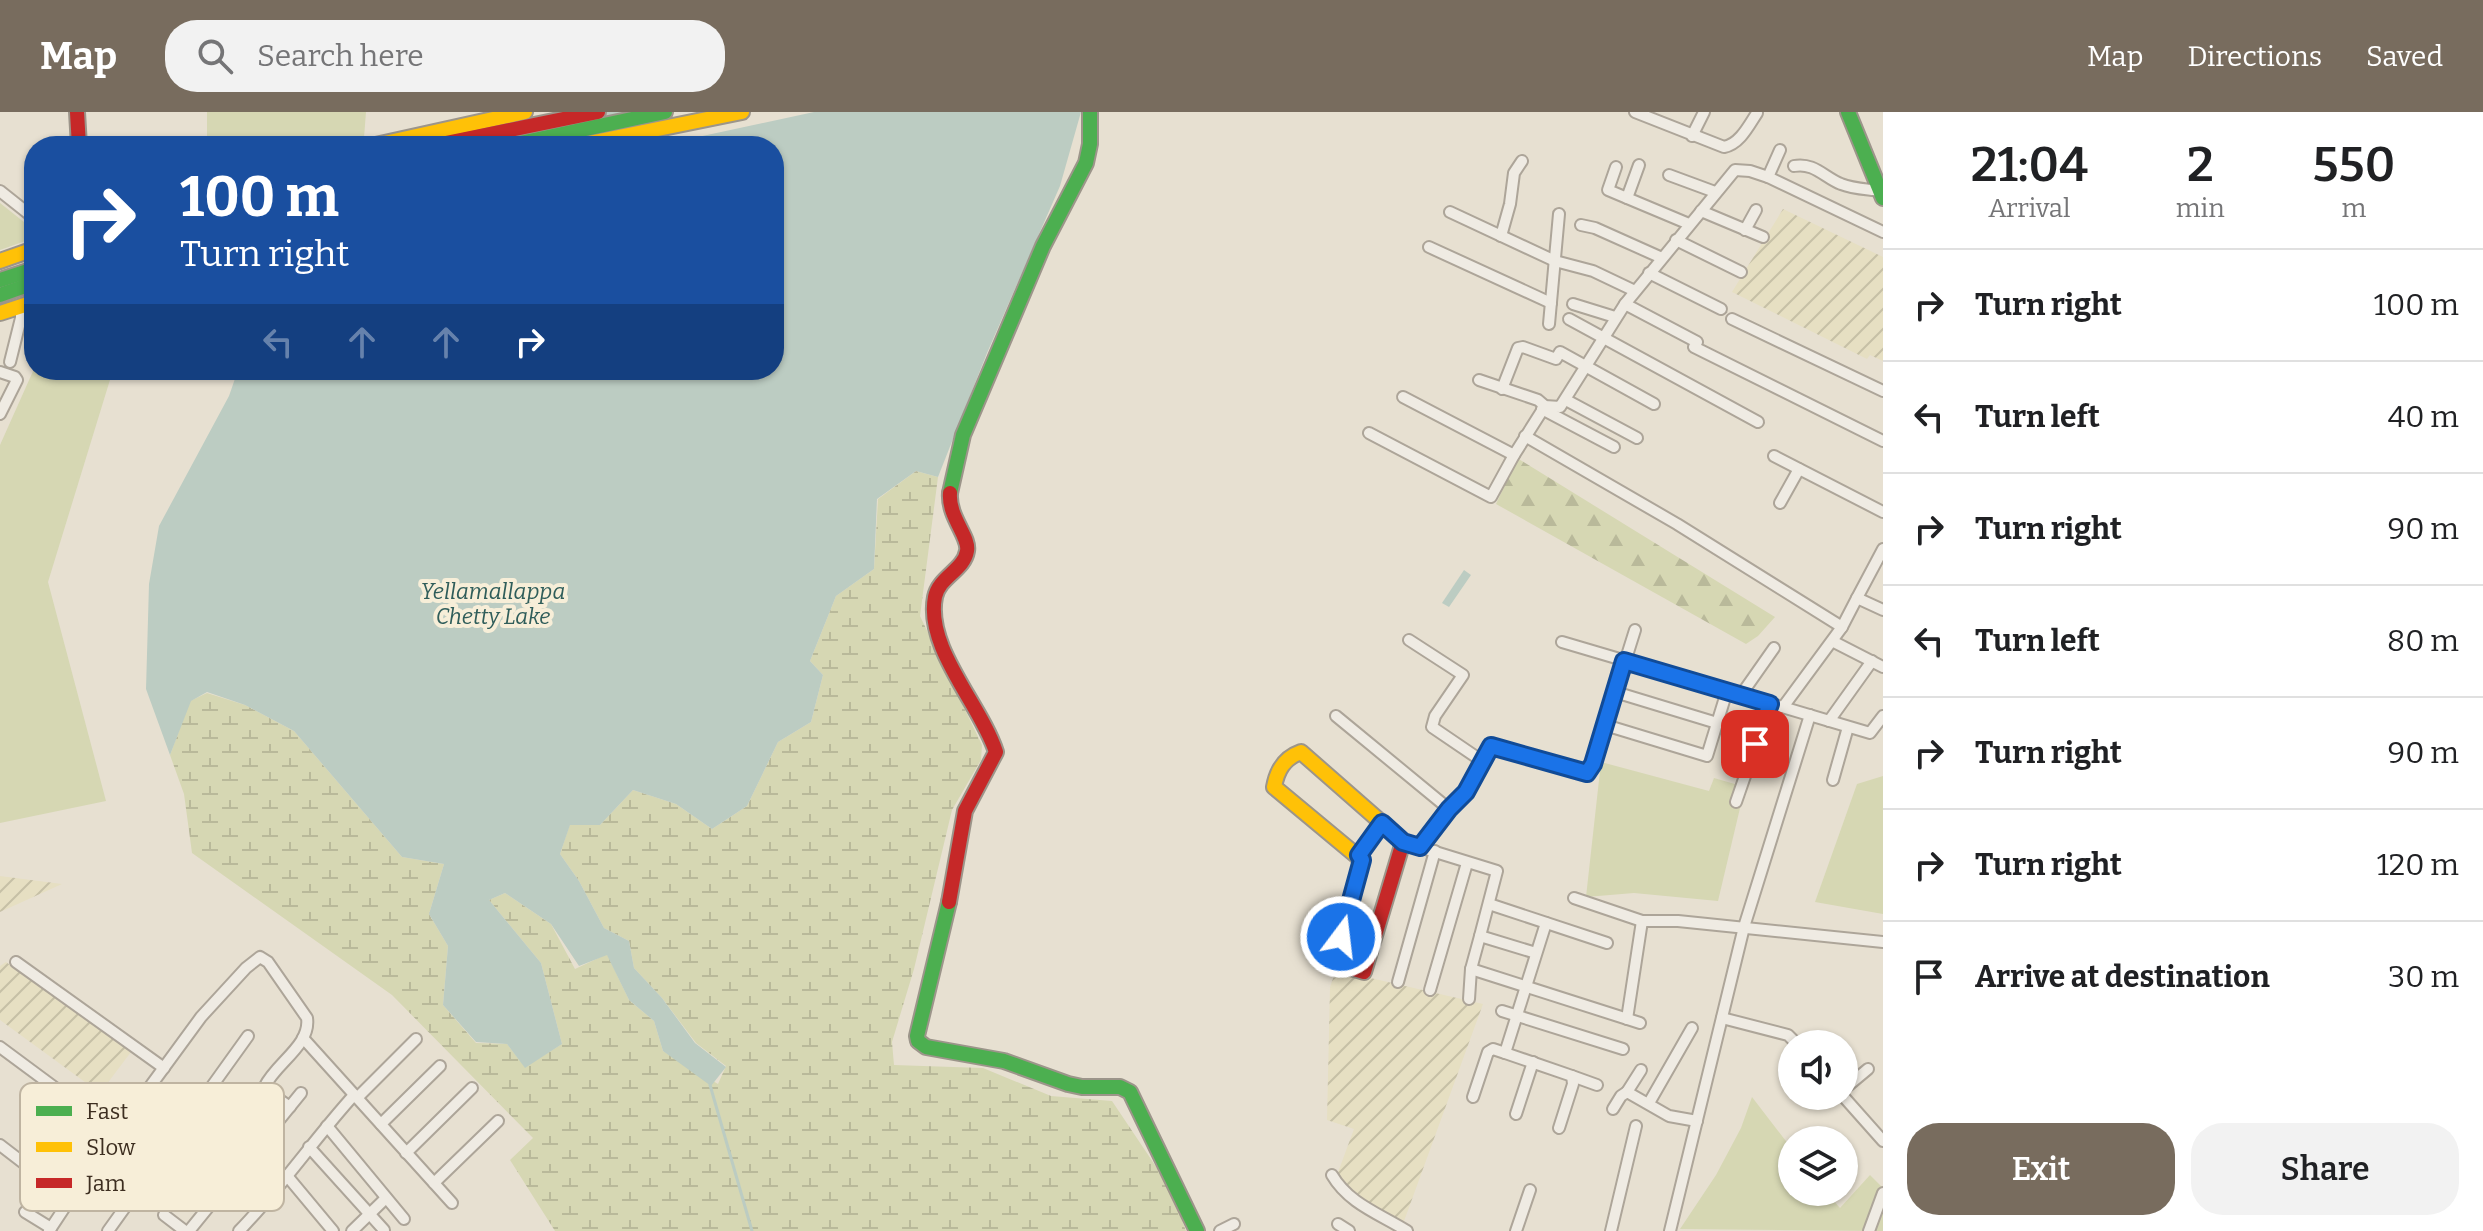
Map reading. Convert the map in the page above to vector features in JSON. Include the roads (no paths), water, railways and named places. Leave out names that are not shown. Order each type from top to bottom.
[{"type":"main road","points":[[77,112],[78,136]]},
{"type":"main road","points":[[416,136],[525,112]]},
{"type":"main road","points":[[544,136],[598,122],[665,128],[742,112]]},
{"type":"main road","points":[[1090,112],[1090,144],[1086,163],[1050,231],[995,356],[963,435],[951,479],[951,507],[968,549],[963,562],[938,586],[934,604],[936,617],[950,662],[996,752],[965,811],[950,897],[917,1036],[921,1045],[926,1047],[1004,1061],[1082,1087],[1111,1086],[1130,1092],[1197,1231]]},
{"type":"main road","points":[[1848,112],[1882,194]]},
{"type":"main road","points":[[501,136],[661,113]]},
{"type":"main road","points":[[0,261],[24,253]]},
{"type":"main road","points":[[0,280],[24,272]]},
{"type":"main road","points":[[0,295],[24,287]]},
{"type":"main road","points":[[0,313],[24,305]]},
{"type":"main road","points":[[1359,855],[1382,823],[1301,752],[1290,754],[1274,775],[1274,787],[1362,860],[1334,963],[1364,972],[1403,842]]},
{"type":"street","points":[[1635,112],[1655,115],[1692,136],[1724,147],[1732,145],[1745,132],[1757,112],[1771,112]]},
{"type":"street","points":[[1692,136],[1704,112]]},
{"type":"street","points":[[1768,177],[1780,150]]},
{"type":"street","points":[[1501,236],[1514,173],[1522,161]]},
{"type":"street","points":[[1627,198],[1639,165]]},
{"type":"street","points":[[1794,166],[1806,165],[1844,185],[1882,194]]},
{"type":"street","points":[[1616,167],[1608,190],[1689,224]]},
{"type":"street","points":[[1544,407],[1560,407],[1566,400],[1615,317],[1735,170],[1768,177],[1883,232]]},
{"type":"street","points":[[1669,175],[1715,192]]},
{"type":"street","points":[[0,191],[24,210]]},
{"type":"street","points":[[1745,230],[1756,210]]},
{"type":"street","points":[[1701,211],[1763,237]]},
{"type":"street","points":[[1450,212],[1555,261],[1593,271],[1635,291]]},
{"type":"street","points":[[1549,324],[1559,214]]},
{"type":"street","points":[[1581,225],[1595,228],[1662,258]]},
{"type":"street","points":[[1676,240],[1741,272]]},
{"type":"street","points":[[1429,247],[1551,303]]},
{"type":"street","points":[[1649,273],[1721,309]]},
{"type":"street","points":[[1573,304],[1615,317]]},
{"type":"street","points":[[1625,304],[1697,342],[1694,347],[1883,441]]},
{"type":"street","points":[[10,362],[24,311]]},
{"type":"street","points":[[1569,319],[1758,422]]},
{"type":"street","points":[[1732,319],[1883,391]]},
{"type":"street","points":[[1502,389],[1518,348],[1523,347],[1556,359],[1560,352],[1654,404]]},
{"type":"street","points":[[0,372],[17,380],[0,414]]},
{"type":"street","points":[[1479,380],[1538,400],[1544,407],[1614,447]]},
{"type":"street","points":[[1403,397],[1514,455]]},
{"type":"street","points":[[1566,400],[1637,438]]},
{"type":"street","points":[[1369,433],[1491,497],[1544,407]]},
{"type":"street","points":[[1525,436],[1677,524],[1842,627]]},
{"type":"street","points":[[1774,456],[1883,512]]},
{"type":"street","points":[[1780,503],[1799,469]]},
{"type":"street","points":[[1783,707],[1834,642],[1883,549]]},
{"type":"street","points":[[1857,598],[1883,610]]},
{"type":"street","points":[[1420,847],[1466,792],[1491,746],[1587,773],[1593,764],[1635,630]]},
{"type":"street","points":[[1409,640],[1463,675],[1435,716],[1432,727],[1482,761]]},
{"type":"street","points":[[1562,642],[1870,733],[1883,716]]},
{"type":"street","points":[[1834,642],[1883,667]]},
{"type":"street","points":[[1741,695],[1774,648]]},
{"type":"street","points":[[1829,721],[1872,661]]},
{"type":"street","points":[[1605,725],[1707,756],[1727,691]]},
{"type":"street","points":[[1615,692],[1717,723]]},
{"type":"street","points":[[1736,802],[1770,704]]},
{"type":"street","points":[[1670,1231],[1744,927],[1810,715]]},
{"type":"street","points":[[1336,716],[1449,809]]},
{"type":"street","points":[[1833,780],[1848,727]]},
{"type":"street","points":[[1382,823],[1403,842],[1497,871],[1471,969],[1469,999]]},
{"type":"street","points":[[1398,982],[1435,851]]},
{"type":"street","points":[[1430,990],[1467,863]]},
{"type":"street","points":[[1574,898],[1642,921],[1678,921],[1883,942]]},
{"type":"street","points":[[1489,904],[1607,943]]},
{"type":"street","points":[[1627,1019],[1642,921]]},
{"type":"street","points":[[1505,1053],[1546,923]]},
{"type":"street","points":[[1480,936],[1536,953]]},
{"type":"street","points":[[153,1083],[201,1017],[260,957],[268,962],[303,1010],[308,1026],[303,1038],[267,1083]]},
{"type":"street","points":[[16,962],[164,1068]]},
{"type":"street","points":[[1471,969],[1640,1023]]},
{"type":"street","points":[[1502,1011],[1623,1049]]},
{"type":"street","points":[[1722,1018],[1778,1032]]},
{"type":"street","points":[[1649,1103],[1692,1028]]},
{"type":"street","points":[[214,1083],[248,1036]]},
{"type":"street","points":[[303,1038],[452,1203]]},
{"type":"street","points":[[284,1181],[327,1126],[416,1039]]},
{"type":"street","points":[[0,1047],[49,1083]]},
{"type":"street","points":[[1473,1097],[1488,1052],[1493,1049],[1597,1085]]},
{"type":"street","points":[[1516,1114],[1533,1062]]},
{"type":"street","points":[[381,1124],[440,1066]]},
{"type":"street","points":[[1858,1077],[1868,1069]]},
{"type":"street","points":[[1613,1109],[1641,1070]]},
{"type":"street","points":[[1559,1128],[1573,1084],[1572,1076]]},
{"type":"street","points":[[406,1153],[472,1088]]},
{"type":"street","points":[[1627,1092],[1669,1116],[1697,1121]]},
{"type":"street","points":[[284,1114],[301,1093]]},
{"type":"street","points":[[284,1103],[290,1107]]},
{"type":"street","points":[[1855,1110],[1883,1141]]},
{"type":"street","points":[[434,1183],[498,1121]]},
{"type":"street","points":[[327,1126],[404,1219]]},
{"type":"street","points":[[1611,1231],[1636,1126]]},
{"type":"street","points":[[0,1145],[20,1160]]},
{"type":"street","points":[[309,1147],[384,1230]]},
{"type":"street","points":[[1332,1175],[1340,1188],[1357,1202],[1407,1231]]},
{"type":"street","points":[[288,1177],[333,1231]]},
{"type":"street","points":[[1516,1231],[1530,1190]]},
{"type":"street","points":[[1869,1231],[1883,1193]]},
{"type":"street","points":[[352,1231],[386,1198]]},
{"type":"street","points":[[25,1212],[50,1230],[61,1211]]},
{"type":"street","points":[[108,1231],[122,1211]]},
{"type":"street","points":[[164,1215],[187,1231],[204,1211]]},
{"type":"street","points":[[239,1231],[257,1211]]},
{"type":"street","points":[[1220,1231],[1234,1224]]},
{"type":"street","points":[[1338,1224],[1349,1231]]},
{"type":"water","points":[[600,112],[649,112],[654,136],[606,136]]},
{"type":"water","name":"Yellamallappa Chetty Lake","points":[[814,112],[1081,112],[1060,186],[987,353],[938,477],[916,471],[877,499],[874,569],[836,596],[810,661],[823,675],[811,722],[778,742],[747,806],[712,829],[676,804],[633,790],[600,825],[570,825],[560,854],[579,881],[604,928],[629,941],[634,968],[662,998],[695,1043],[726,1067],[711,1086],[663,1051],[654,1021],[629,1000],[607,955],[579,966],[551,924],[505,893],[489,900],[541,963],[562,1044],[525,1068],[507,1044],[476,1042],[443,1005],[448,946],[429,914],[444,864],[402,857],[294,731],[245,705],[207,692],[191,701],[170,755],[146,689],[149,584],[159,526],[229,396],[235,380],[784,380],[784,136],[702,136]]},
{"type":"water","points":[[1464,570],[1471,575],[1449,607],[1442,603]]},
{"type":"waterway","points":[[710,1085],[752,1231]]}]
